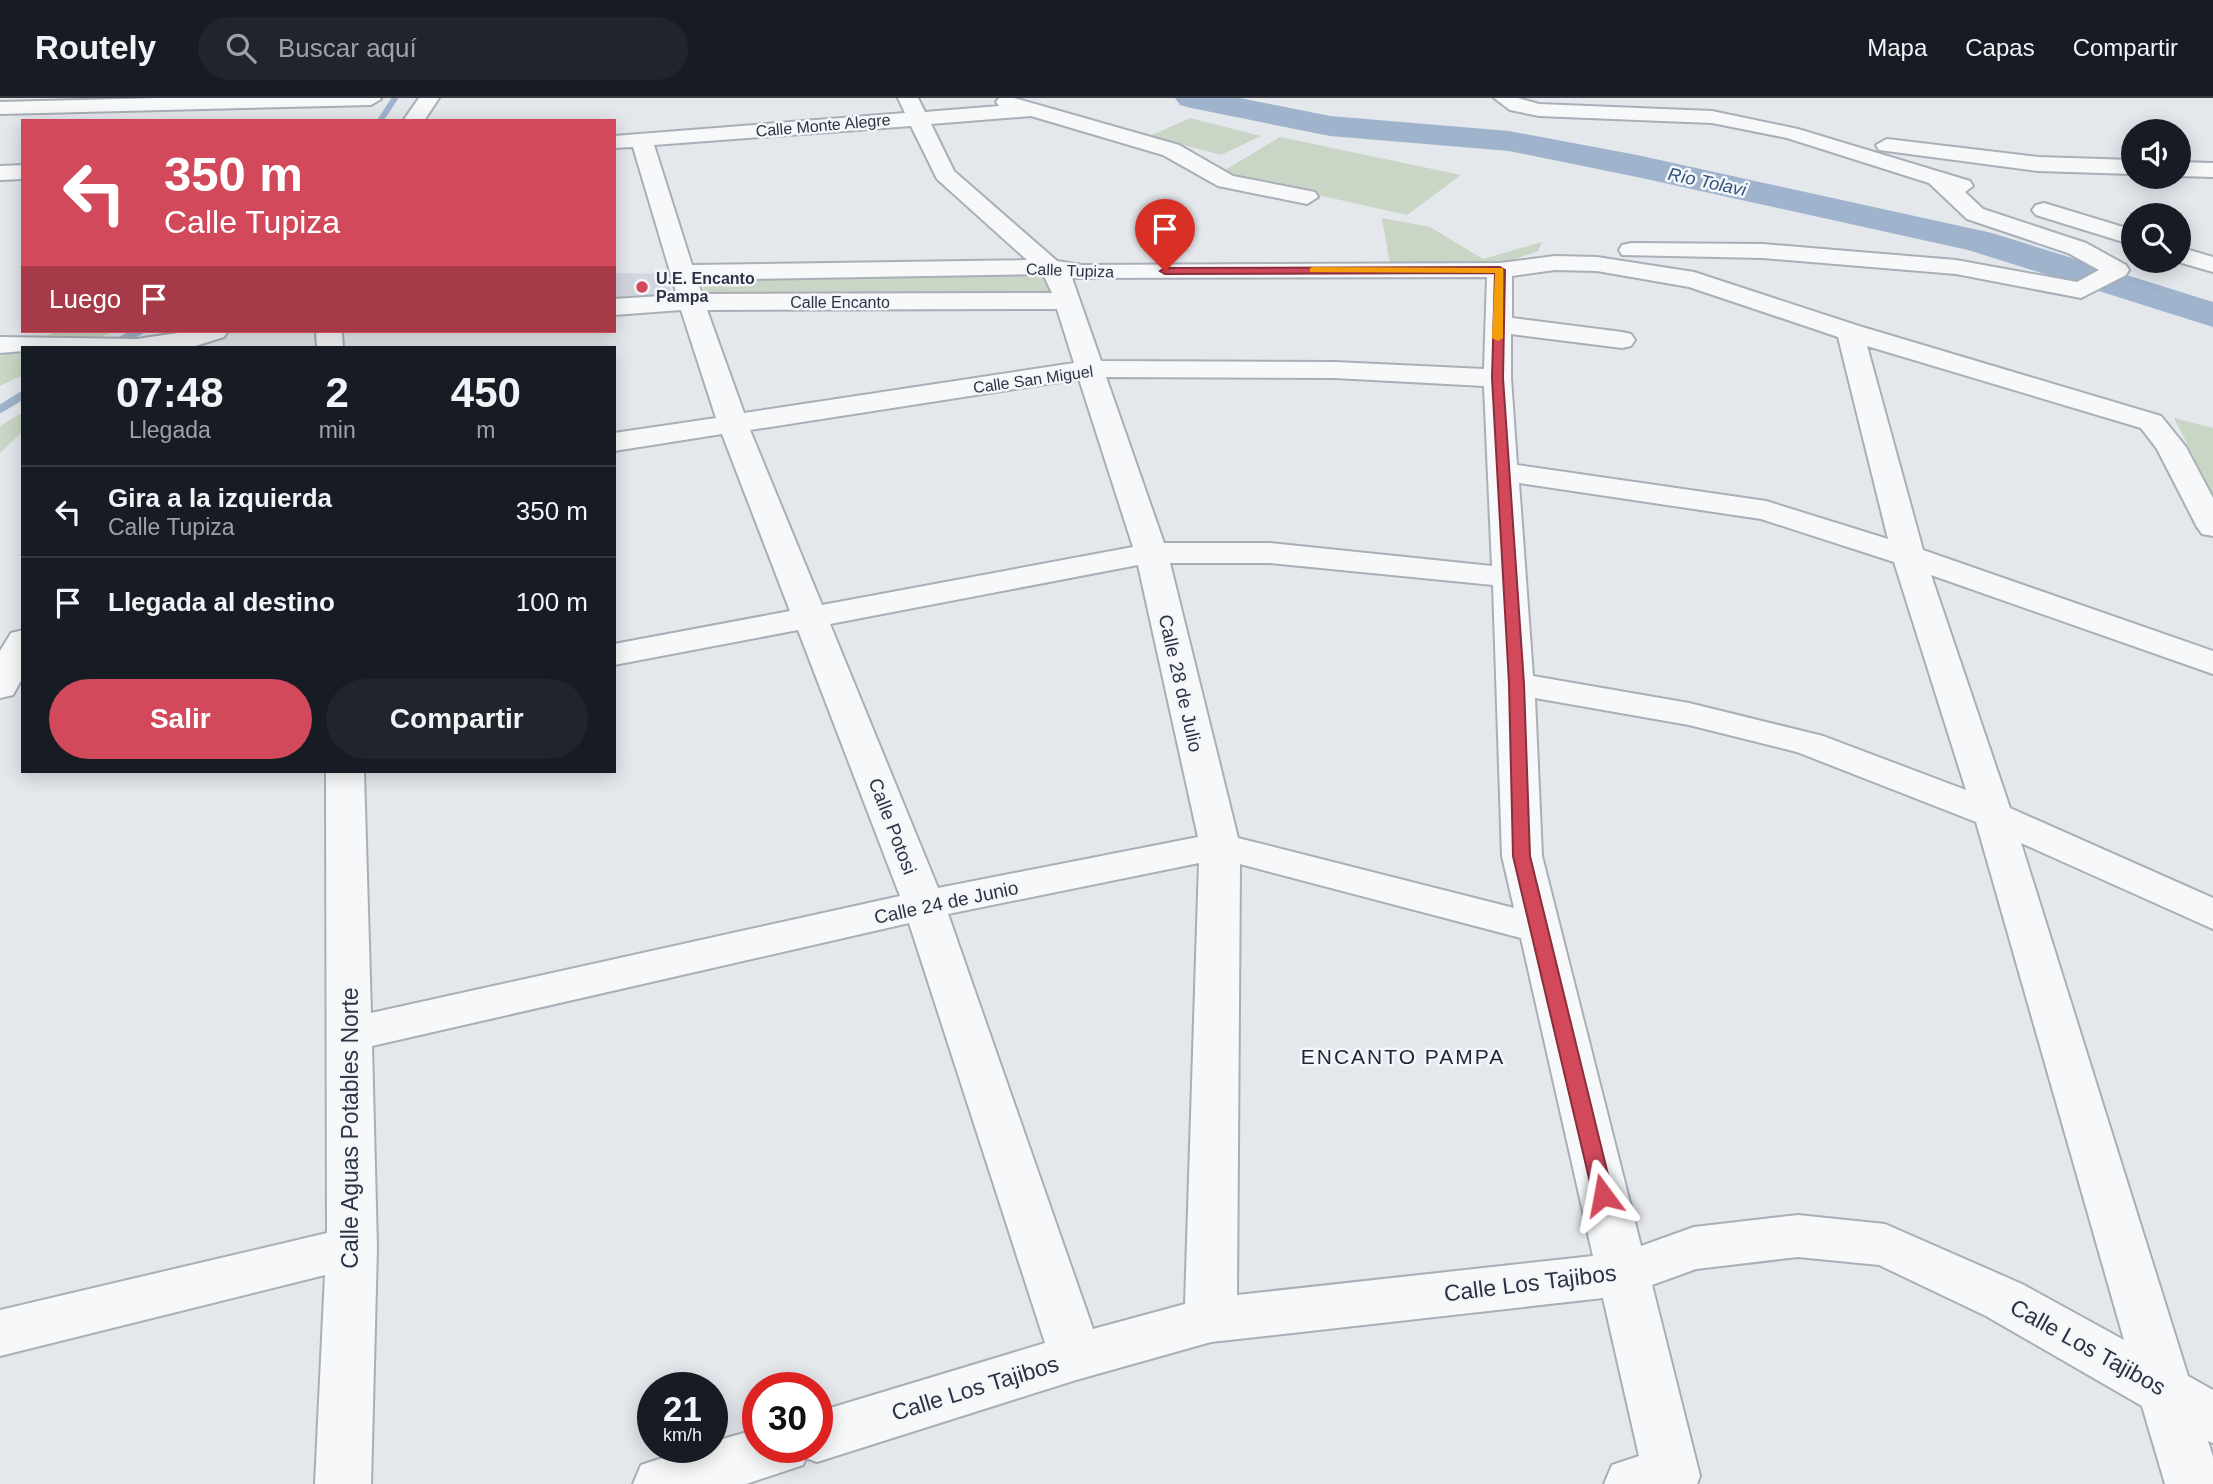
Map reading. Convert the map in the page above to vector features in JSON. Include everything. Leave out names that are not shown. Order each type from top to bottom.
[{"type":"street","points":[[414,119],[429,98]]},
{"type":"street","points":[[994,98],[1128,135],[1171,150],[1226,181],[1307,197]]},
{"type":"street","points":[[1504,98],[1517,106],[1539,110],[1712,117],[1791,134],[2038,164],[2121,167]]},
{"type":"street","points":[[0,108],[371,99]]},
{"type":"street","points":[[356,119],[371,99]]},
{"type":"street","name":"Calle Monte Alegre","points":[[616,142],[911,108],[1032,110]]},
{"type":"street","name":"Calle 28 de Julio","points":[[911,108],[945,174],[1059,276],[1151,552],[1220,846],[1211,1320]]},
{"type":"street","points":[[1791,134],[1978,191]]},
{"type":"street","name":"Calle Potosi","points":[[642,140],[682,273],[733,424],[924,905],[1076,1357]]},
{"type":"street","points":[[2191,169],[2213,170]]},
{"type":"street","points":[[0,173],[21,172]]},
{"type":"street","points":[[1597,264],[1625,250],[1763,251],[1956,267],[2081,290],[2117,270],[2077,248],[1975,214],[1938,180]]},
{"type":"street","points":[[2017,202],[2121,234]]},
{"type":"street","points":[[2191,258],[2213,265]]},
{"type":"street","name":"Calle Tupiza","points":[[682,273],[1048,267],[1082,272],[1500,270],[1555,262],[1597,264],[1694,280],[1850,332],[2151,422],[2171,447],[2213,527]]},
{"type":"street","points":[[1500,270],[1497,378],[1516,684],[1521,856],[1672,1476],[1632,1484]]},
{"type":"street","name":"Calle Encanto","points":[[616,307],[693,302],[1066,301]]},
{"type":"street","points":[[1498,324],[1622,340]]},
{"type":"street","points":[[1850,332],[1908,555],[1993,814],[2193,1484]]},
{"type":"street","points":[[168,346],[194,341],[211,333]]},
{"type":"street","points":[[0,345],[98,346]]},
{"type":"street","name":"Calle San Miguel","points":[[616,442],[1089,369],[1335,370],[1497,378]]},
{"type":"street","points":[[1502,472],[1766,510],[1908,555],[2213,663]]},
{"type":"street","points":[[616,655],[1151,552],[1270,553],[1508,577]]},
{"type":"street","points":[[0,687],[21,644]]},
{"type":"street","points":[[1516,684],[1689,714],[1810,744],[1993,814],[2213,915]]},
{"type":"street","name":"Calle Aguas Potables Norte","points":[[343,1484],[352,1248],[345,773]]},
{"type":"street","name":"Calle 24 de Junio","points":[[350,1034],[924,905],[1220,846],[1540,929]]},
{"type":"street","name":"Calle Los Tajibos","points":[[833,1432],[1076,1357],[1211,1320],[1622,1274],[1695,1248],[1798,1236],[1885,1245],[2004,1300],[2213,1418]]},
{"type":"street","points":[[0,1333],[352,1248]]},
{"type":"street","points":[[661,1484],[742,1459]]},
{"type":"shaded area","name":"U.E. Encanto Pampa","points":[[616,273],[666,274],[673,299],[616,303]]},
{"type":"green space","points":[[1190,118],[1261,136],[1221,155],[1150,136]]},
{"type":"green space","points":[[1280,137],[1461,175],[1407,215],[1220,173]]},
{"type":"green space","points":[[1382,218],[1430,227],[1483,259],[1542,242],[1538,251],[1501,264],[1390,265]]},
{"type":"green space","points":[[1035,272],[1047,277],[1052,295],[705,299],[702,278]]},
{"type":"green space","points":[[53,333],[110,333],[82,346],[23,346]]},
{"type":"green space","points":[[21,347],[21,376],[0,386],[0,356]]},
{"type":"green space","points":[[21,413],[21,433],[0,453],[0,426]]},
{"type":"green space","points":[[2174,418],[2213,428],[2213,494]]},
{"type":"waterway","points":[[381,119],[395,98]]},
{"type":"waterway","name":"Río Tolavi","points":[[1191,98],[1330,126],[1509,141],[1637,166],[1978,241],[2213,315]]},
{"type":"waterway","points":[[108,346],[136,333]]},
{"type":"waterway","points":[[0,409],[21,396]]},
{"type":"slow traffic","points":[[1313,270],[1500,270],[1498,338]]},
{"type":"place","name":"U.E. Encanto Pampa","points":[[642,287]]},
{"type":"district","name":"ENCANTO PAMPA","points":[[1403,1057]]},
{"type":"route","points":[[1165,271],[1500,270],[1497,378],[1516,684],[1521,856],[1603,1195]]}]
